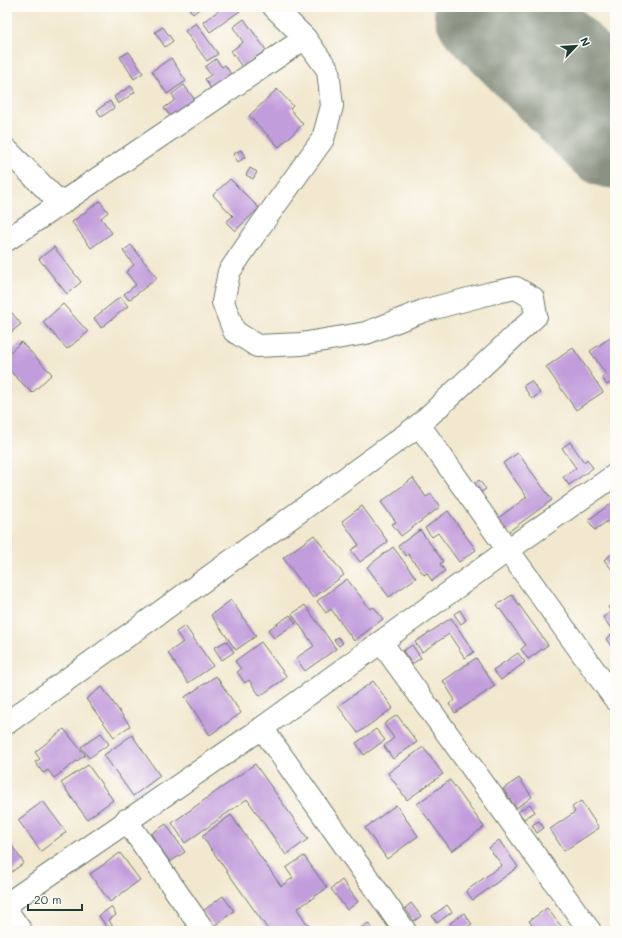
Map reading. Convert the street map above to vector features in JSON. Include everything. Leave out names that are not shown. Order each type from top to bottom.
[{"type":"street","points":[[7,723],[419,425],[536,316],[533,298],[516,288],[423,311],[366,333],[301,344],[257,346],[234,331],[223,302],[230,272],[261,225],[323,139],[332,106],[328,70],[305,38],[274,7]]},
{"type":"street","points":[[7,240],[305,38]]},
{"type":"street","points":[[7,150],[61,204]]},
{"type":"street","points":[[419,425],[615,699]]},
{"type":"street","points":[[7,904],[126,820],[262,728],[508,550],[615,475]]},
{"type":"street","points":[[381,642],[590,931]]},
{"type":"street","points":[[262,728],[405,931]]},
{"type":"street","points":[[126,820],[204,931]]},
{"type":"street","points":[[7,911],[21,931]]},
{"type":"building","points":[[188,7],[202,7],[193,14]]},
{"type":"building","points":[[220,7],[238,7],[240,11],[210,32],[203,22],[221,9]]},
{"type":"building","points":[[244,19],[266,50],[242,67],[231,51],[243,42],[233,27]]},
{"type":"building","points":[[196,23],[218,54],[207,61],[185,31]]},
{"type":"building","points":[[163,27],[173,41],[165,47],[155,32]]},
{"type":"building","points":[[129,52],[143,73],[134,79],[120,57]]},
{"type":"building","points":[[171,58],[186,81],[167,94],[152,71]]},
{"type":"building","points":[[216,59],[222,67],[225,65],[231,74],[211,89],[205,79],[211,75],[205,67]]},
{"type":"building","points":[[184,85],[195,100],[171,117],[164,108],[175,100],[172,94]]},
{"type":"building","points":[[131,86],[135,92],[118,104],[114,97]]},
{"type":"building","points":[[277,89],[293,106],[290,109],[303,124],[279,147],[249,116]]},
{"type":"building","points":[[110,101],[114,108],[101,117],[97,110]]},
{"type":"building","points":[[241,150],[245,157],[238,162],[233,154]]},
{"type":"building","points":[[250,168],[257,172],[253,179],[246,175]]},
{"type":"building","points":[[230,179],[259,208],[235,231],[226,222],[233,216],[213,195]]},
{"type":"building","points":[[100,201],[108,212],[101,218],[112,233],[91,248],[72,222]]},
{"type":"building","points":[[131,245],[157,278],[129,300],[124,294],[136,285],[126,272],[134,265],[123,251]]},
{"type":"building","points":[[54,247],[81,282],[67,294],[39,259]]},
{"type":"building","points":[[120,297],[128,306],[101,328],[94,318]]},
{"type":"building","points":[[63,304],[88,332],[67,349],[43,322]]},
{"type":"building","points":[[7,307],[21,324],[7,336]]},
{"type":"building","points":[[615,335],[615,380],[607,385],[602,377],[606,374],[590,351]]},
{"type":"building","points":[[21,342],[52,374],[32,393],[7,368],[7,355]]},
{"type":"building","points":[[573,348],[603,392],[576,410],[546,367]]},
{"type":"building","points":[[531,381],[540,393],[532,399],[523,386]]},
{"type":"building","points":[[570,442],[584,462],[587,459],[593,468],[569,485],[563,477],[576,468],[562,448]]},
{"type":"building","points":[[518,453],[552,500],[504,535],[494,521],[527,497],[503,463]]},
{"type":"building","points":[[413,478],[426,497],[431,494],[440,507],[401,536],[392,524],[396,522],[381,502]]},
{"type":"building","points":[[479,480],[486,489],[481,492],[474,484]]},
{"type":"building","points":[[615,501],[615,529],[609,520],[595,530],[588,520]]},
{"type":"building","points":[[362,506],[388,542],[360,562],[351,550],[359,545],[342,521]]},
{"type":"building","points":[[448,511],[476,550],[459,562],[438,533],[432,537],[425,528]]},
{"type":"building","points":[[420,530],[443,561],[440,564],[445,571],[432,581],[427,573],[424,575],[408,554],[406,556],[398,546]]},
{"type":"building","points":[[314,535],[344,575],[313,598],[283,558]]},
{"type":"building","points":[[393,547],[416,578],[389,597],[367,567]]},
{"type":"building","points":[[614,552],[615,553],[615,573],[604,560]]},
{"type":"building","points":[[347,579],[370,609],[374,607],[383,619],[354,641],[331,609],[326,613],[317,601]]},
{"type":"building","points":[[512,595],[548,645],[528,659],[521,649],[526,645],[497,605]]},
{"type":"building","points":[[231,600],[256,636],[236,650],[211,615]]},
{"type":"building","points":[[615,602],[615,652],[606,639],[614,633],[603,617],[611,612],[608,607]]},
{"type":"building","points":[[305,605],[336,649],[305,671],[296,658],[314,646],[292,614]]},
{"type":"building","points":[[460,610],[466,620],[461,624],[454,614]]},
{"type":"building","points":[[290,615],[296,623],[274,638],[268,630]]},
{"type":"building","points":[[451,618],[474,652],[465,658],[449,634],[422,652],[415,642]]},
{"type":"building","points":[[185,626],[213,666],[188,683],[168,653],[183,642],[176,632]]},
{"type":"building","points":[[338,637],[343,643],[339,646],[334,640]]},
{"type":"building","points":[[226,641],[234,652],[222,660],[214,648]]},
{"type":"building","points":[[261,642],[287,677],[260,696],[249,680],[245,683],[237,672],[241,669],[235,661]]},
{"type":"building","points":[[412,645],[421,658],[412,664],[403,651]]},
{"type":"building","points":[[518,653],[525,662],[501,680],[493,670]]},
{"type":"building","points":[[476,658],[495,686],[455,713],[449,704],[455,700],[443,681]]},
{"type":"building","points":[[216,676],[241,713],[210,735],[185,697]]},
{"type":"building","points":[[373,681],[393,708],[358,733],[338,706]]},
{"type":"building","points":[[102,687],[130,726],[114,737],[86,699]]},
{"type":"building","points":[[397,715],[417,742],[393,759],[384,746],[394,738],[384,724]]},
{"type":"building","points":[[64,729],[85,755],[54,778],[48,770],[43,773],[35,762],[40,759],[35,752]]},
{"type":"building","points":[[376,729],[385,740],[364,755],[356,743]]},
{"type":"building","points":[[101,733],[109,744],[89,758],[81,747]]},
{"type":"building","points":[[132,735],[160,776],[133,796],[104,755]]},
{"type":"building","points":[[423,747],[443,774],[407,800],[388,773]]},
{"type":"building","points":[[255,764],[308,839],[286,855],[247,799],[185,843],[172,823]]},
{"type":"building","points":[[88,765],[113,800],[87,819],[61,783]]},
{"type":"building","points":[[519,778],[532,797],[516,808],[503,789]]},
{"type":"building","points":[[450,780],[484,827],[452,851],[417,804]]},
{"type":"building","points":[[43,801],[66,832],[41,851],[18,820]]},
{"type":"building","points":[[581,801],[599,828],[564,851],[550,829],[575,812],[572,807]]},
{"type":"building","points":[[530,804],[535,812],[524,819],[518,812]]},
{"type":"building","points":[[396,805],[418,836],[387,859],[365,828]]},
{"type":"building","points":[[231,815],[281,886],[293,878],[286,868],[304,856],[327,888],[297,909],[312,931],[269,931],[202,836]]},
{"type":"building","points":[[539,821],[544,828],[537,833],[532,825]]},
{"type":"building","points":[[166,824],[185,852],[170,862],[151,834]]},
{"type":"building","points":[[7,839],[24,863],[7,875]]},
{"type":"building","points":[[499,840],[518,867],[473,900],[466,891],[502,865],[489,848]]},
{"type":"building","points":[[120,853],[140,880],[110,902],[90,874]]},
{"type":"building","points":[[342,880],[358,902],[347,910],[331,889]]},
{"type":"building","points":[[223,896],[234,911],[214,926],[203,911]]},
{"type":"building","points":[[411,903],[421,916],[414,921],[405,908]]},
{"type":"building","points":[[447,905],[452,912],[437,923],[432,916]]},
{"type":"building","points":[[111,907],[116,915],[109,920],[113,927],[109,930],[99,916]]},
{"type":"building","points":[[547,908],[564,930],[529,931],[534,928],[529,921]]},
{"type":"building","points":[[464,913],[472,924],[462,931],[456,931],[450,923]]},
{"type":"building","points":[[368,923],[374,931],[357,931]]},
{"type":"runway","points":[[494,7],[615,128]]}]
